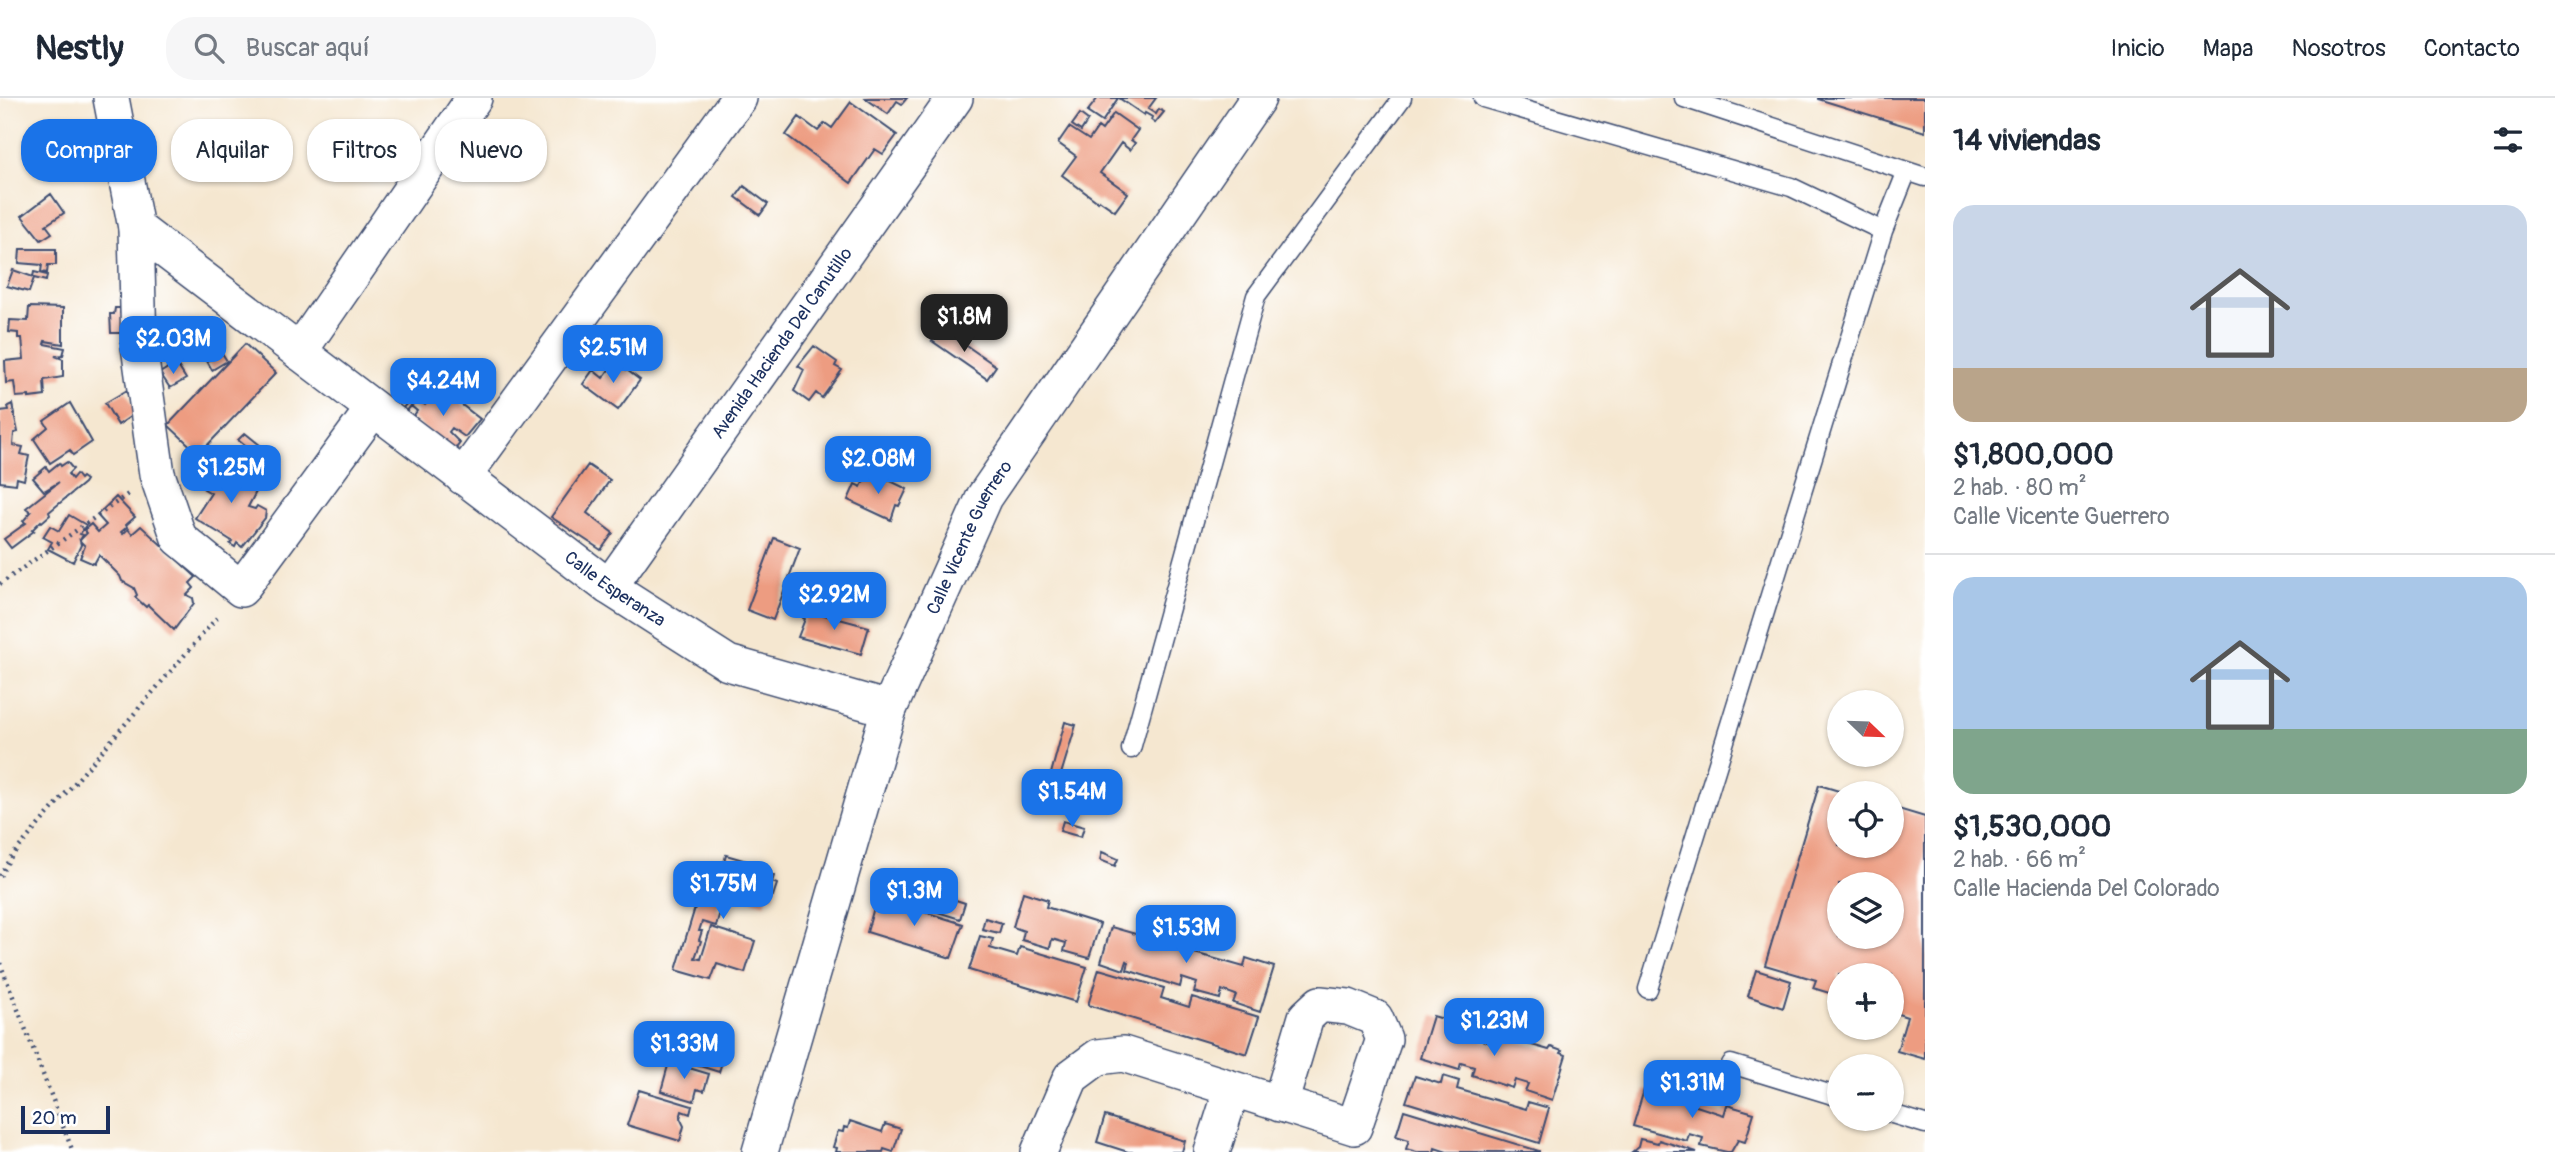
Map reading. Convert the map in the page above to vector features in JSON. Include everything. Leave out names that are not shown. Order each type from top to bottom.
[{"type":"street","points":[[111,98],[136,228],[139,346],[158,474],[179,538],[241,589],[373,409]]},
{"type":"street","points":[[299,352],[474,98]]},
{"type":"street","points":[[463,477],[739,98]]},
{"type":"street","name":"Avenida Hacienda Del Canutillo","points":[[608,587],[955,98]]},
{"type":"street","name":"Calle Vicente Guerrero","points":[[760,1152],[889,709],[984,496],[1258,98]]},
{"type":"street","name":"Calle Esperanza","points":[[136,228],[608,587],[728,663],[889,709]]},
{"type":"street","points":[[1040,1152],[1071,1077],[1098,1057],[1123,1054],[1280,1104]]},
{"type":"street","points":[[1212,1152],[1233,1089]]},
{"type":"lane","points":[[1131,749],[1256,296],[1402,98]]},
{"type":"lane","points":[[1483,98],[1791,187],[1883,231]]},
{"type":"lane","points":[[1684,98],[1925,177]]},
{"type":"lane","points":[[1648,989],[1883,231],[1907,172]]},
{"type":"lane","points":[[1731,1064],[1827,1093]]},
{"type":"lane","points":[[1904,1118],[1925,1124]]},
{"type":"path","points":[[0,584],[158,474]]},
{"type":"path","points":[[0,876],[10,858],[241,589]]},
{"type":"path","points":[[0,963],[73,1152]]},
{"type":"building","points":[[865,98],[907,98],[902,104],[897,101],[888,114]]},
{"type":"building","points":[[1098,98],[1118,98],[1102,122],[1087,112]]},
{"type":"building","points":[[1119,98],[1156,98],[1148,109],[1156,114],[1159,109],[1164,112],[1155,123],[1151,120],[1152,117],[1145,113],[1144,115]]},
{"type":"building","points":[[1925,98],[1925,132],[1818,99]]},
{"type":"building","points":[[851,102],[897,135],[883,154],[875,149],[851,183],[786,135],[799,117],[818,131],[825,123],[832,128]]},
{"type":"building","points":[[1114,113],[1138,130],[1131,140],[1135,143],[1130,150],[1121,143],[1100,173],[1128,193],[1115,211],[1099,200],[1098,202],[1062,175],[1076,156],[1058,143],[1069,127],[1089,140],[1098,127],[1102,130]]},
{"type":"building","points":[[1080,114],[1088,120],[1081,131],[1072,125]]},
{"type":"building","points":[[744,186],[768,204],[760,215],[736,197]]},
{"type":"building","points":[[51,194],[64,213],[46,225],[52,233],[41,240],[22,216]]},
{"type":"building","points":[[20,249],[56,249],[56,265],[48,265],[47,273],[41,272],[42,265],[19,263]]},
{"type":"building","points":[[13,270],[33,277],[34,272],[47,275],[46,281],[34,278],[29,292],[7,286]]},
{"type":"building","points":[[29,307],[63,308],[63,344],[45,341],[44,344],[65,348],[63,355],[55,356],[63,359],[63,377],[44,380],[45,396],[29,398],[16,397],[14,382],[6,383],[5,361],[24,359],[22,338],[18,338],[18,333],[9,332],[10,320],[28,321]]},
{"type":"building","points":[[115,308],[120,308],[120,313],[135,314],[135,333],[111,333],[110,314],[114,314]]},
{"type":"building","points":[[193,321],[197,330],[177,339],[173,330]]},
{"type":"building","points":[[941,328],[996,366],[987,379],[932,341]]},
{"type":"building","points":[[245,344],[276,373],[199,454],[168,425]]},
{"type":"building","points":[[814,346],[837,362],[835,366],[842,370],[822,398],[816,393],[809,402],[794,391],[804,370],[798,366]]},
{"type":"building","points":[[222,353],[227,361],[212,370],[207,361]]},
{"type":"building","points":[[615,361],[640,380],[618,410],[583,384],[593,370],[603,378]]},
{"type":"building","points":[[176,363],[186,379],[170,388],[160,373]]},
{"type":"building","points":[[440,388],[480,419],[465,437],[452,428],[449,432],[460,443],[453,452],[412,418],[417,411],[411,406],[405,413],[402,409],[413,396],[425,405]]},
{"type":"building","points":[[126,391],[137,412],[118,425],[105,403]]},
{"type":"building","points":[[70,403],[92,442],[73,455],[70,450],[50,463],[34,439],[48,427],[44,421]]},
{"type":"building","points":[[12,404],[18,432],[14,433],[13,445],[23,447],[21,454],[29,456],[24,480],[17,478],[16,484],[0,482],[0,411],[9,410],[8,406]]},
{"type":"building","points":[[245,433],[261,446],[255,454],[238,440]]},
{"type":"building","points":[[223,459],[239,468],[237,471],[259,486],[248,507],[255,509],[257,506],[266,511],[265,518],[242,547],[237,543],[235,547],[230,544],[232,541],[195,518],[211,493],[204,489]]},
{"type":"building","points":[[67,462],[73,469],[68,474],[72,479],[76,474],[80,479],[82,477],[86,480],[49,512],[50,515],[32,530],[34,531],[11,548],[4,539],[26,523],[23,521],[31,512],[26,508],[59,482],[44,491],[33,478],[46,467],[49,471],[59,463],[61,466]]},
{"type":"building","points":[[588,465],[610,480],[587,513],[613,533],[601,550],[551,517]]},
{"type":"building","points":[[867,474],[875,478],[876,474],[907,489],[899,506],[896,505],[891,520],[848,500],[855,484],[861,487]]},
{"type":"building","points":[[116,497],[135,517],[121,532],[123,534],[128,529],[132,534],[141,526],[196,577],[190,583],[194,588],[187,595],[193,598],[194,603],[174,630],[148,605],[146,607],[135,597],[137,595],[134,588],[122,581],[99,555],[94,564],[80,558],[85,546],[80,541],[81,545],[73,562],[48,549],[52,542],[43,537],[50,526],[59,531],[69,515],[86,525],[80,534],[83,535],[80,540],[87,533],[84,530],[91,524],[98,532],[106,525],[97,515]]},
{"type":"building","points":[[774,538],[800,548],[773,620],[747,610]]},
{"type":"building","points":[[806,610],[869,627],[861,654],[798,637]]},
{"type":"building","points":[[1065,722],[1076,725],[1058,784],[1049,781]]},
{"type":"building","points":[[1819,785],[1827,787],[1827,858],[1904,858],[1904,811],[1925,817],[1925,1059],[1897,1051],[1900,1040],[1904,1040],[1907,1017],[1904,1016],[1904,963],[1827,963],[1827,992],[1813,988],[1816,980],[1765,965]]},
{"type":"building","points":[[1063,821],[1084,827],[1081,837],[1060,831]]},
{"type":"building","points":[[1102,852],[1118,859],[1115,866],[1100,860]]},
{"type":"building","points":[[726,855],[750,862],[748,868],[774,876],[772,882],[777,884],[773,896],[768,894],[765,904],[723,891],[717,910],[720,912],[716,926],[702,922],[699,931],[702,931],[701,941],[695,958],[701,959],[711,927],[755,941],[745,973],[717,964],[711,980],[676,970],[702,885],[717,889]]},
{"type":"building","points":[[893,870],[927,882],[925,890],[965,903],[960,919],[883,895]]},
{"type":"building","points":[[1023,892],[1048,900],[1046,907],[1100,924],[1089,958],[1064,951],[1066,943],[1052,939],[1050,948],[1022,940],[1024,931],[1013,927]]},
{"type":"building","points":[[877,897],[963,924],[951,958],[867,932]]},
{"type":"building","points":[[985,918],[1002,923],[999,933],[982,929]]},
{"type":"building","points":[[1143,923],[1195,939],[1191,952],[1244,967],[1246,958],[1274,967],[1260,1012],[1233,1003],[1236,995],[1222,990],[1220,999],[1194,992],[1197,983],[1182,978],[1180,987],[1127,970],[1127,961],[1124,970],[1101,962],[1111,927],[1139,935]]},
{"type":"building","points":[[980,936],[993,939],[990,948],[1017,956],[1020,947],[1087,967],[1076,1002],[969,970]]},
{"type":"building","points":[[1099,969],[1164,988],[1161,998],[1189,1007],[1192,997],[1259,1017],[1247,1054],[1088,1005]]},
{"type":"building","points":[[1756,970],[1791,981],[1783,1008],[1748,996]]},
{"type":"building","points":[[1433,1016],[1475,1028],[1472,1037],[1494,1044],[1497,1035],[1549,1050],[1551,1047],[1562,1051],[1561,1053],[1566,1055],[1552,1100],[1525,1091],[1528,1084],[1515,1080],[1512,1088],[1472,1075],[1474,1067],[1461,1063],[1459,1070],[1420,1058]]},
{"type":"building","points":[[674,1026],[728,1042],[719,1072],[665,1055]]},
{"type":"building","points":[[669,1062],[709,1074],[704,1091],[697,1089],[694,1101],[661,1091]]},
{"type":"building","points":[[1415,1076],[1441,1084],[1443,1076],[1459,1081],[1457,1089],[1526,1109],[1528,1102],[1549,1108],[1539,1143],[1406,1102]]},
{"type":"building","points":[[1675,1085],[1689,1089],[1687,1103],[1724,1115],[1727,1105],[1754,1113],[1745,1142],[1738,1140],[1731,1152],[1727,1152],[1701,1146],[1703,1138],[1689,1134],[1687,1141],[1633,1126],[1644,1090],[1671,1098]]},
{"type":"building","points":[[639,1090],[692,1106],[690,1114],[682,1111],[680,1118],[684,1126],[680,1141],[627,1125]]},
{"type":"building","points":[[1404,1110],[1539,1152],[1447,1152],[1435,1148],[1434,1152],[1417,1152],[1406,1149],[1409,1140],[1396,1136]]},
{"type":"building","points":[[1105,1116],[1185,1141],[1182,1152],[1128,1152],[1097,1142]]},
{"type":"building","points":[[850,1121],[882,1132],[885,1124],[901,1129],[893,1152],[884,1149],[883,1152],[836,1152],[837,1148],[833,1147],[838,1131],[843,1132],[844,1127],[848,1128]]},
{"type":"building","points":[[1640,1139],[1658,1143],[1659,1140],[1697,1152],[1632,1152],[1638,1147]]}]
